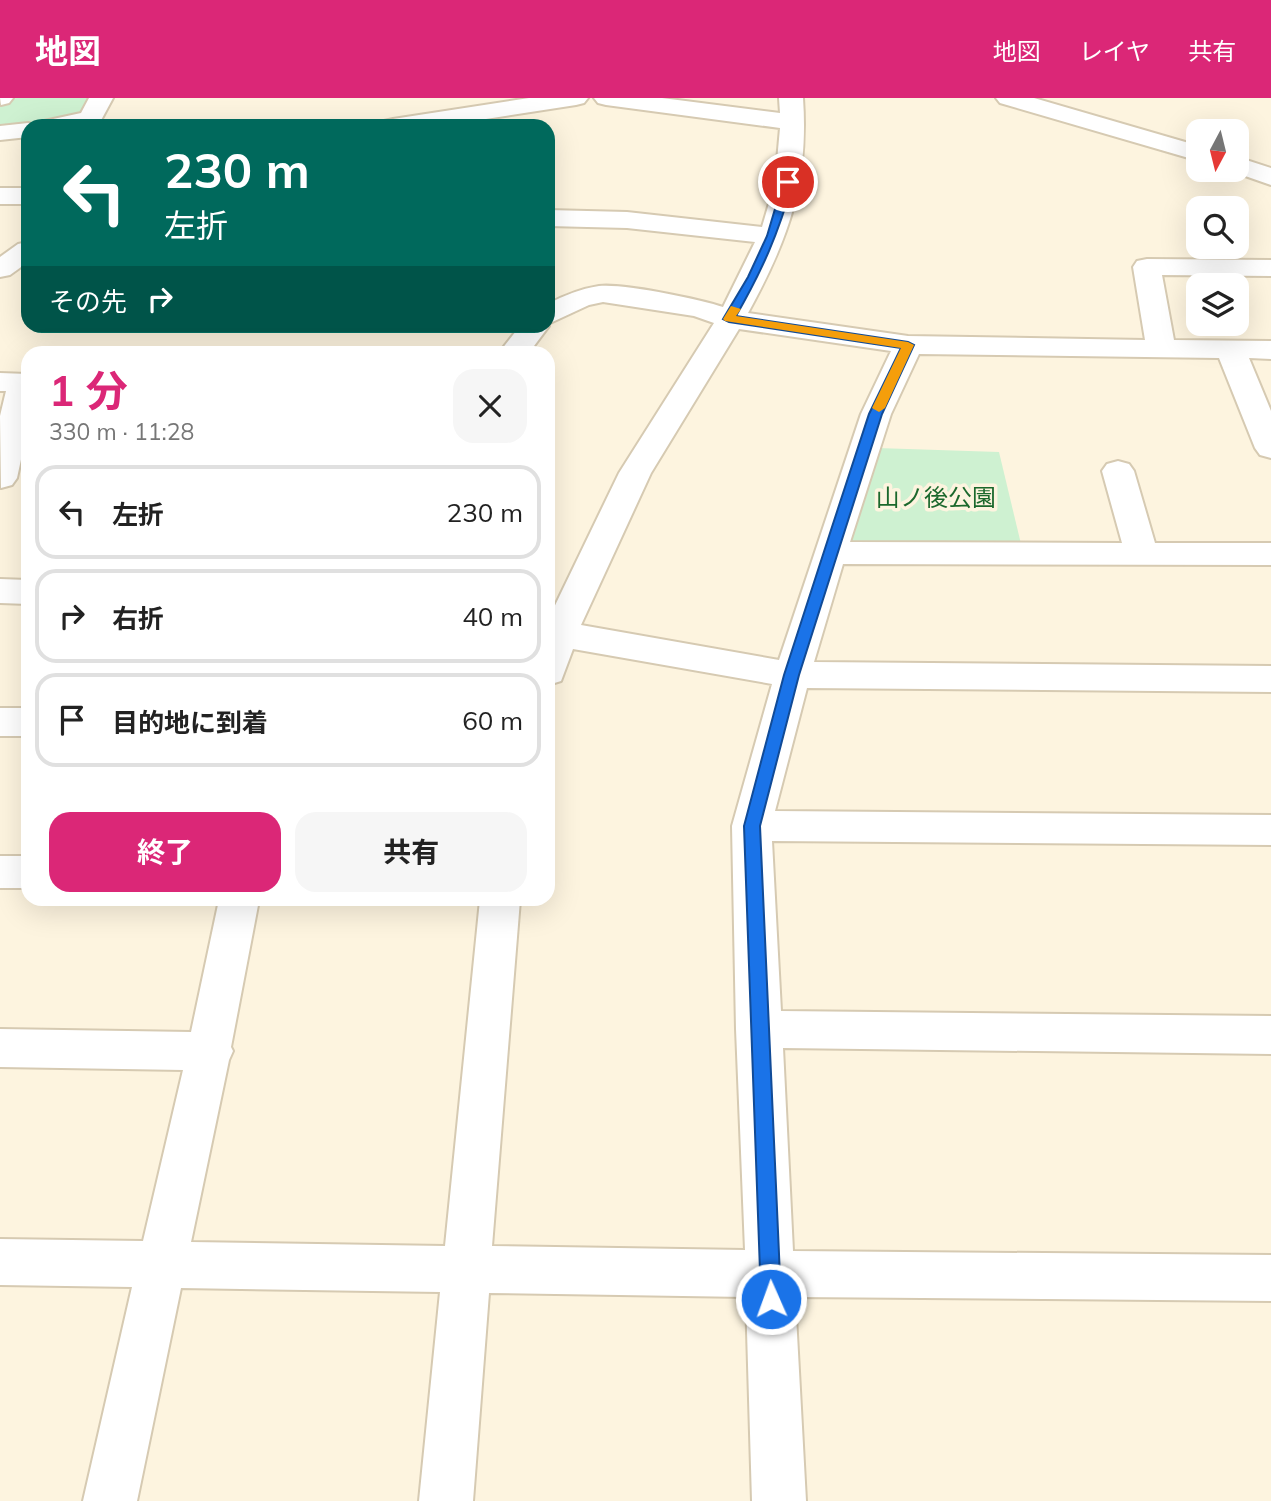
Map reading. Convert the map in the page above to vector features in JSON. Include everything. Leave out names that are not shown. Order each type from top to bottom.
[{"type":"street","points":[[90,119],[101,98]]},
{"type":"street","points":[[439,119],[576,98]]},
{"type":"street","points":[[555,628],[638,468],[753,277],[772,236],[788,182],[792,110],[607,98]]},
{"type":"street","points":[[1008,98],[1186,149]]},
{"type":"street","points":[[0,133],[21,131]]},
{"type":"street","points":[[1250,170],[1271,177]]},
{"type":"street","points":[[0,196],[21,196]]},
{"type":"street","points":[[555,218],[627,220],[772,236]]},
{"type":"street","points":[[0,269],[21,255]]},
{"type":"street","points":[[1161,348],[1147,267],[1271,268]]},
{"type":"street","points":[[555,312],[582,298],[603,294],[700,308],[729,319],[908,345],[1271,349]]},
{"type":"street","points":[[779,1501],[758,1029],[752,826],[792,675],[830,553],[876,414],[908,345]]},
{"type":"street","points":[[1230,349],[1271,448]]},
{"type":"street","points":[[10,479],[17,390]]},
{"type":"street","points":[[1118,471],[1142,554]]},
{"type":"street","points":[[830,553],[1271,554]]},
{"type":"street","points":[[0,591],[21,592]]},
{"type":"street","points":[[555,632],[792,675],[1271,680]]},
{"type":"street","points":[[0,722],[21,722]]},
{"type":"street","points":[[752,826],[1271,830]]},
{"type":"street","points":[[0,872],[21,873]]},
{"type":"street","points":[[110,1501],[160,1264],[211,1051],[238,906]]},
{"type":"street","points":[[446,1501],[468,1270],[482,1070],[499,906]]},
{"type":"street","points":[[758,1029],[1271,1035]]},
{"type":"street","points":[[0,1048],[211,1051]]},
{"type":"street","points":[[0,1262],[468,1270],[1271,1278]]},
{"type":"green space","points":[[95,98],[86,118],[21,119],[21,125],[0,127],[0,99]]},
{"type":"green space","name":"山ノ後公園","points":[[877,448],[999,452],[1021,544],[846,547]]},
{"type":"slow traffic","points":[[735,309],[729,319],[908,345],[879,408]]},
{"type":"route","points":[[771,1299],[758,1029],[752,826],[792,675],[838,530],[876,414],[908,345],[729,319],[772,236],[788,182]]}]
